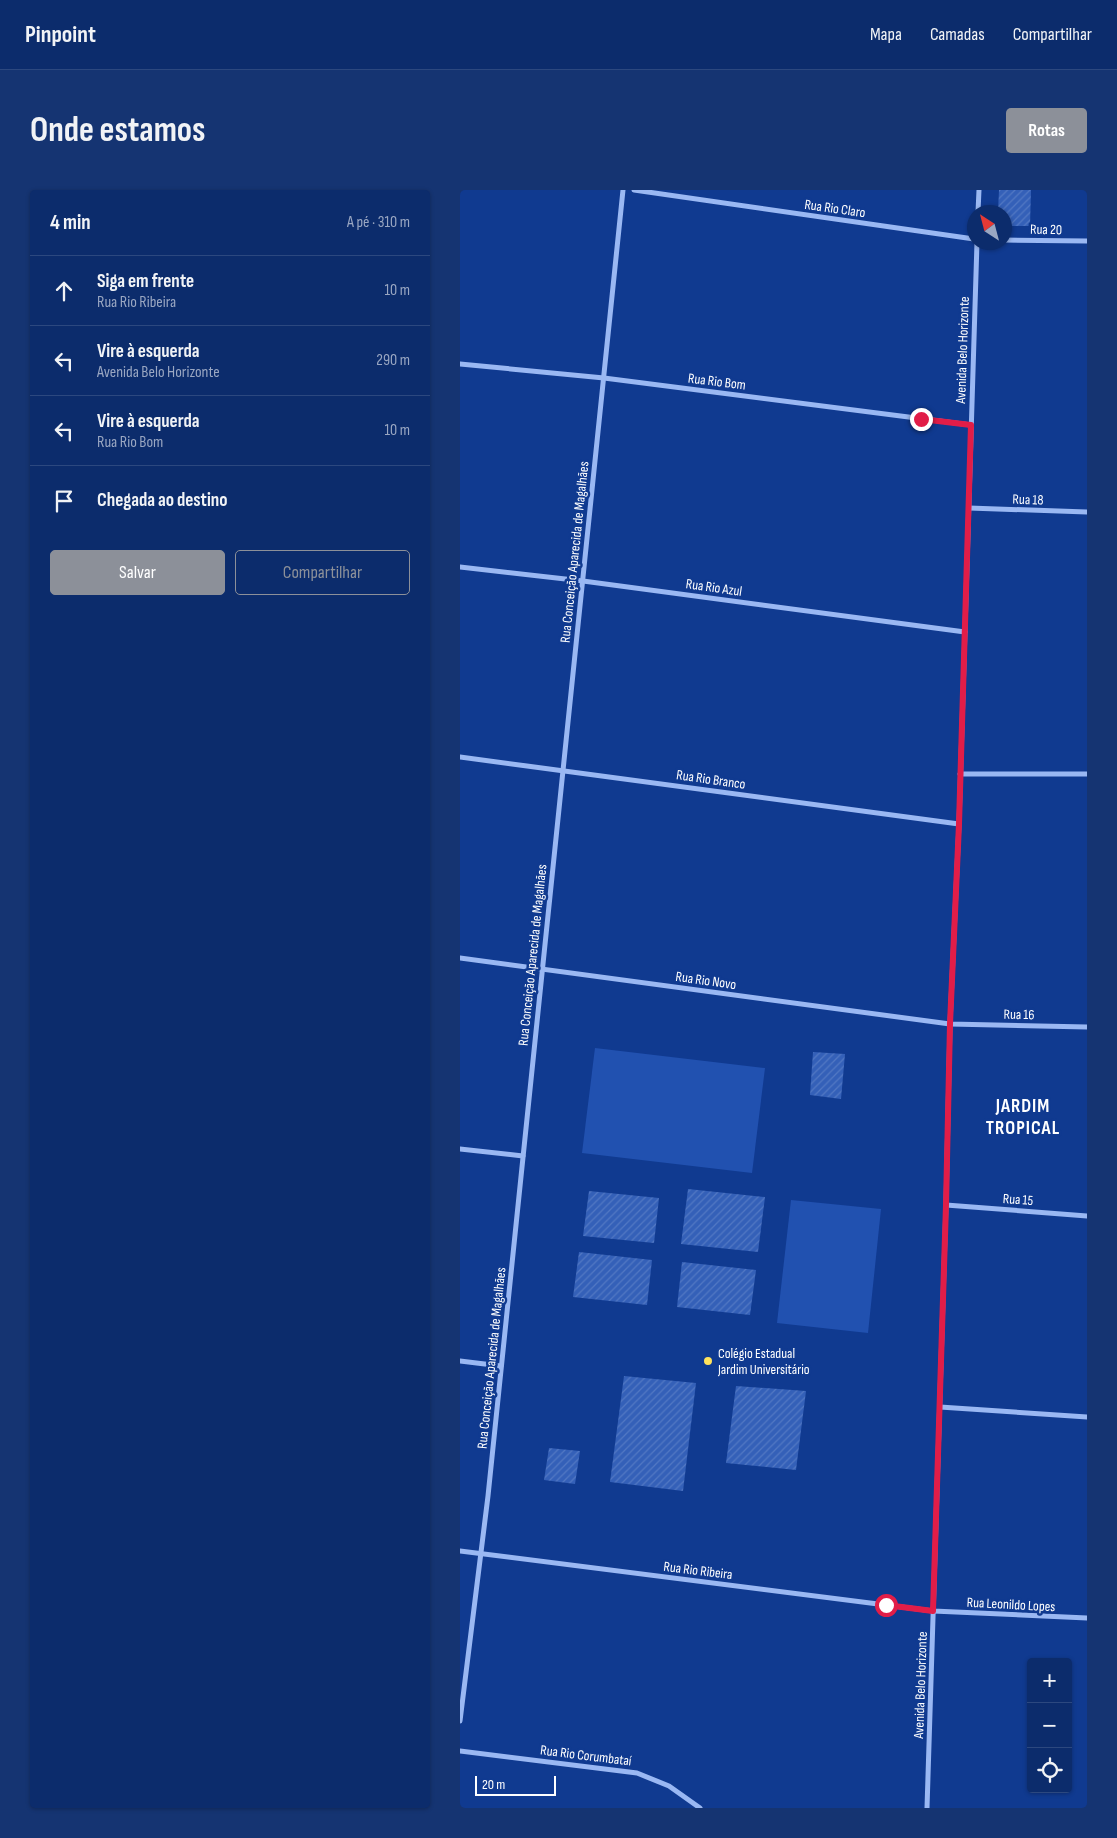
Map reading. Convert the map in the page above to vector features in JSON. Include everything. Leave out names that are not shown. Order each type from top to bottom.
[{"type":"street","name":"Rua Conceição Aparecida de Magalhães","points":[[460,1721],[482,1554],[623,190]]},
{"type":"street","name":"Rua Rio Claro","points":[[634,190],[967,238]]},
{"type":"street","points":[[978,205],[979,190]]},
{"type":"street","name":"Rua 20","points":[[1012,240],[1087,241]]},
{"type":"street","name":"Avenida Belo Horizonte","points":[[927,1808],[950,1024],[959,824],[977,250]]},
{"type":"street","name":"Rua Rio Bom","points":[[460,364],[604,378],[971,425]]},
{"type":"street","name":"Rua 18","points":[[969,508],[1087,512]]},
{"type":"street","name":"Rua Rio Azul","points":[[460,567],[583,581],[965,632]]},
{"type":"street","name":"Rua Rio Branco","points":[[460,758],[959,824]]},
{"type":"street","points":[[960,774],[1087,774]]},
{"type":"street","name":"Rua Rio Novo","points":[[460,958],[950,1024]]},
{"type":"street","name":"Rua 16","points":[[950,1024],[1087,1027]]},
{"type":"street","points":[[460,1150],[523,1156]]},
{"type":"street","name":"Rua 15","points":[[946,1205],[1087,1216]]},
{"type":"street","points":[[460,1361],[501,1366]]},
{"type":"street","points":[[940,1407],[1087,1417]]},
{"type":"street","name":"Rua Rio Ribeira","points":[[460,1551],[933,1611]]},
{"type":"street","name":"Rua Leonildo Lopes","points":[[933,1611],[1087,1618]]},
{"type":"street","name":"Rua Rio Corumbataí","points":[[460,1751],[637,1773],[670,1786],[700,1808]]},
{"type":"shaded area","points":[[595,1048],[765,1068],[752,1173],[582,1153]]},
{"type":"shaded area","points":[[791,1200],[881,1209],[868,1333],[777,1323]]},
{"type":"building","points":[[999,190],[1031,190],[1030,226],[1012,226],[1012,205],[998,205]]},
{"type":"building","points":[[813,1052],[845,1054],[841,1099],[810,1095]]},
{"type":"building","points":[[688,1189],[765,1197],[758,1252],[681,1244]]},
{"type":"building","points":[[589,1191],[659,1198],[654,1243],[583,1236]]},
{"type":"building","points":[[579,1252],[652,1260],[647,1305],[573,1297]]},
{"type":"building","points":[[682,1262],[756,1270],[750,1315],[677,1307]]},
{"type":"building","points":[[624,1376],[696,1383],[683,1491],[610,1482]]},
{"type":"building","points":[[736,1386],[806,1391],[796,1470],[726,1463]]},
{"type":"building","points":[[549,1448],[580,1451],[575,1484],[544,1480]]},
{"type":"place","name":"Colégio Estadual Jardim Universitário","points":[[708,1361]]},
{"type":"district","name":"JARDIM TROPICAL","points":[[1023,1116]]},
{"type":"route","points":[[886,1605],[933,1611],[950,1024],[959,824],[971,425],[921,419]]}]
